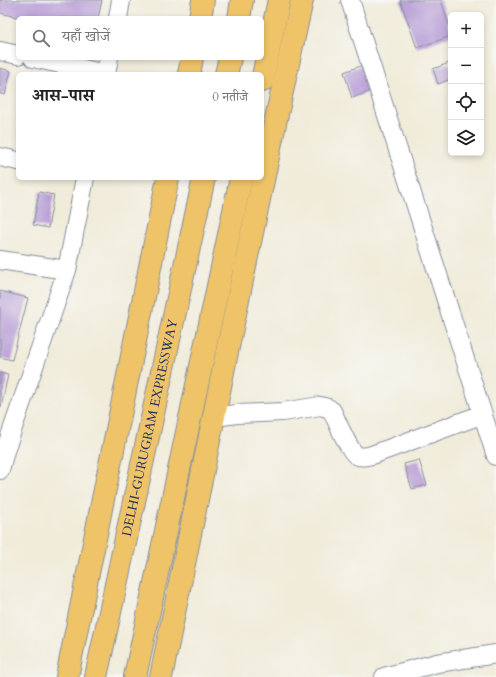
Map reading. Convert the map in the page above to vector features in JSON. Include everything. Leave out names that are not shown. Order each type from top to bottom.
[{"type":"main road","points":[[200,16],[203,0]]},
{"type":"main road","points":[[238,16],[242,0]]},
{"type":"main road","points":[[264,72],[279,0]]},
{"type":"main road","points":[[264,176],[302,0]]},
{"type":"main road","points":[[189,72],[192,60]]},
{"type":"main road","points":[[226,72],[230,60]]},
{"type":"main road","points":[[67,677],[168,180]]},
{"type":"main road","name":"DELHI-GURUGRAM EXPRESSWAY","points":[[96,677],[204,180]]},
{"type":"main road","points":[[135,677],[241,180]]},
{"type":"main road","points":[[161,677],[263,180]]},
{"type":"street","points":[[118,16],[121,0]]},
{"type":"street","points":[[350,0],[496,456]]},
{"type":"street","points":[[0,51],[16,55]]},
{"type":"street","points":[[42,60],[97,72]]},
{"type":"street","points":[[106,72],[110,60]]},
{"type":"street","points":[[0,157],[16,161]]},
{"type":"street","points":[[0,470],[3,450],[67,270],[86,180]]},
{"type":"street","points":[[0,260],[67,270]]},
{"type":"street","points":[[214,417],[237,414],[283,412],[320,406],[328,408],[332,411],[350,449],[357,456],[364,457],[483,414]]},
{"type":"street","points":[[384,677],[437,663],[496,654]]},
{"type":"building","points":[[0,0],[102,0],[98,16],[16,17],[0,13]]},
{"type":"building","points":[[400,0],[441,0],[448,22],[448,37],[417,48]]},
{"type":"building","points":[[448,63],[448,80],[438,84],[433,69]]},
{"type":"building","points":[[366,64],[374,90],[352,98],[344,72]]},
{"type":"building","points":[[0,68],[11,71],[5,95],[0,94]]},
{"type":"building","points":[[39,192],[54,195],[48,228],[33,225]]},
{"type":"building","points":[[0,291],[28,298],[12,360],[0,357]]},
{"type":"building","points":[[0,373],[8,375],[1,407],[0,406]]},
{"type":"building","points":[[419,460],[427,485],[412,489],[404,464]]}]
